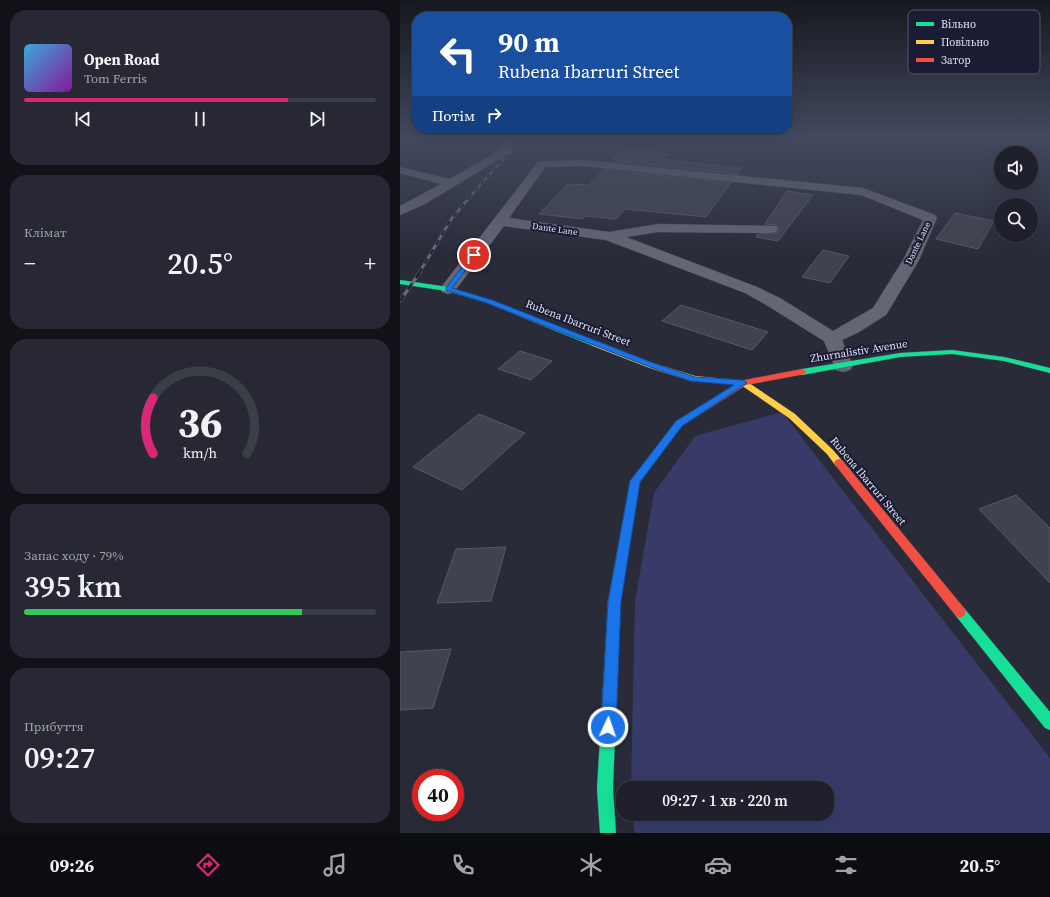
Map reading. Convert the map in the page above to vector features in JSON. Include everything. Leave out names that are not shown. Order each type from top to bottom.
[{"type":"main road","name":"Rubena Ibarruri Street","points":[[400,282],[448,289],[489,302],[650,365],[694,379],[743,383],[792,416],[830,452],[1050,723]]},
{"type":"main road","name":"Zhurnalistiv Avenue","points":[[743,383],[900,355],[952,352],[1004,359],[1050,371]]},
{"type":"main road","points":[[608,833],[605,790],[614,602],[635,481],[679,424],[743,383]]},
{"type":"street","points":[[427,177],[452,183]]},
{"type":"street","points":[[400,211],[421,201],[462,177]]},
{"type":"street","name":"Dante Lane","points":[[448,289],[533,177]]},
{"type":"street","name":"Dante Lane","points":[[500,222],[609,236],[751,290],[774,302],[832,338],[853,328],[880,311],[911,260],[930,218],[863,192],[716,177]]},
{"type":"street","name":"Dante Lane","points":[[609,236],[658,228],[771,229]]},
{"type":"street","points":[[832,338],[843,366]]},
{"type":"shaded area","points":[[782,412],[1050,758],[1050,833],[635,833],[633,821],[834,821],[834,781],[631,781],[635,601],[654,493],[695,436]]},
{"type":"building","points":[[597,177],[671,177],[731,183],[706,217],[625,209],[616,219],[585,216],[582,219],[539,214],[568,184],[589,185]]},
{"type":"building","points":[[787,191],[813,195],[778,241],[756,237],[758,234],[777,233],[779,230],[777,225],[765,224]]},
{"type":"building","points":[[955,213],[994,221],[978,249],[936,239]]},
{"type":"building","points":[[823,250],[849,256],[830,283],[802,277]]},
{"type":"building","points":[[681,305],[768,332],[752,350],[662,321]]},
{"type":"building","points":[[520,351],[552,361],[531,380],[498,369]]},
{"type":"building","points":[[479,414],[525,433],[462,490],[413,467]]},
{"type":"building","points":[[1016,495],[1050,528],[1050,583],[979,509]]},
{"type":"building","points":[[506,547],[491,601],[437,603],[456,549]]},
{"type":"building","points":[[451,649],[433,708],[400,710],[400,652]]},
{"type":"railway","points":[[469,198],[487,177]]},
{"type":"railway","points":[[419,273],[452,218],[470,197]]},
{"type":"railway","points":[[400,301],[420,272]]},
{"type":"traffic: fast","points":[[400,282],[448,289],[489,302],[596,344]]},
{"type":"traffic: fast","points":[[802,372],[900,355],[952,352],[1004,359],[1050,371]]},
{"type":"traffic: fast","points":[[608,833],[605,789],[614,601],[635,481],[656,454]]},
{"type":"traffic: fast","points":[[960,612],[1050,723]]},
{"type":"traffic: slow","points":[[596,344],[650,365],[694,379],[743,383],[792,416],[830,452],[839,463]]},
{"type":"traffic: jam","points":[[656,454],[679,424],[743,383],[802,372]]},
{"type":"traffic: jam","points":[[839,463],[960,612]]},
{"type":"route","points":[[474,255],[448,289],[489,302],[650,365],[694,379],[743,383],[679,424],[635,481],[614,602],[608,727]]}]
